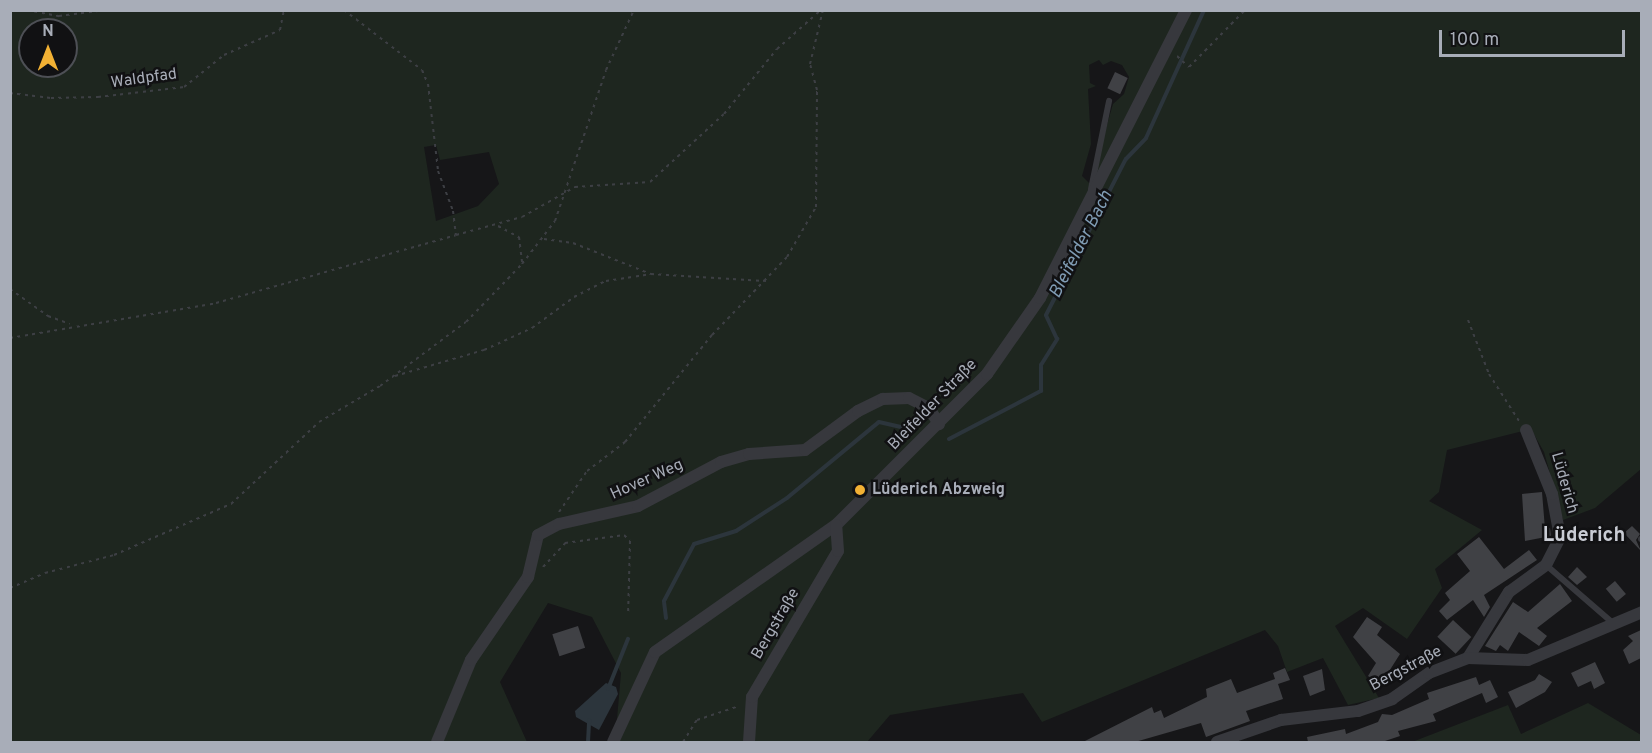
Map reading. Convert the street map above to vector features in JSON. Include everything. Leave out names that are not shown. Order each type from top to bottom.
[{"type":"street","name":"Bleifelder Straße","points":[[613,742],[656,652],[836,525],[987,374],[1027,320],[1186,10]]},
{"type":"street","name":"Hover Weg","points":[[437,742],[471,660],[522,588],[538,535],[559,524],[638,506],[721,462],[749,454],[805,450],[858,411],[883,399],[909,398],[928,408],[939,424]]},
{"type":"street","name":"Lüderich","points":[[1526,430],[1540,456],[1560,530],[1546,565]]},
{"type":"street","name":"Bergstraße","points":[[749,742],[751,706],[838,551],[836,525]]},
{"type":"street","points":[[1468,658],[1509,592],[1546,565]]},
{"type":"street","name":"Bergstraße","points":[[1217,742],[1281,720],[1375,705],[1468,658],[1527,660],[1641,612]]},
{"type":"lane","points":[[1090,201],[1109,101]]},
{"type":"lane","points":[[1546,565],[1614,624]]},
{"type":"path","points":[[27,10],[59,16],[106,10]]},
{"type":"path","name":"Waldpfad","points":[[10,93],[51,98],[98,97],[184,87],[224,55],[280,30],[284,10]]},
{"type":"path","points":[[344,10],[422,70],[428,84],[438,171],[453,211],[456,235]]},
{"type":"path","points":[[10,588],[45,573],[114,555],[231,504],[319,422],[393,377],[466,322],[544,239],[566,191],[606,70],[634,10]]},
{"type":"path","points":[[10,338],[72,325],[148,318],[216,303],[456,235],[498,226],[544,208],[566,191],[656,178],[706,126],[724,114],[777,49],[822,10]]},
{"type":"path","points":[[552,520],[587,471],[625,442],[712,336],[767,281],[787,257],[816,207],[816,90],[810,64],[822,10]]},
{"type":"path","points":[[1167,49],[1189,67],[1245,10]]},
{"type":"path","points":[[498,226],[519,237],[522,264]]},
{"type":"path","points":[[544,239],[573,243],[651,274],[684,280],[767,281]]},
{"type":"path","points":[[393,377],[484,350],[532,328],[574,297],[606,281],[651,274]]},
{"type":"path","points":[[10,289],[48,316],[72,325]]},
{"type":"path","points":[[1468,320],[1489,374],[1526,430]]},
{"type":"path","points":[[522,588],[565,543],[624,535],[630,541],[628,616]]},
{"type":"path","points":[[683,742],[698,720],[719,710],[751,706]]},
{"type":"shaded area","points":[[10,11],[1641,11],[1641,469],[1595,508],[1563,520],[1544,452],[1531,429],[1447,450],[1439,492],[1429,501],[1482,530],[1435,569],[1442,588],[1407,639],[1363,608],[1335,626],[1379,698],[1348,705],[1323,658],[1287,672],[1278,646],[1265,630],[1042,722],[1023,693],[890,715],[867,742],[615,742],[621,673],[592,617],[548,603],[500,682],[527,742],[11,742]],"holes":[[[1099,60],[1103,65],[1111,61],[1122,65],[1129,77],[1124,94],[1113,104],[1090,184],[1082,176],[1091,144],[1088,89],[1096,86],[1090,83],[1089,65]],[[436,145],[440,160],[489,152],[499,184],[478,206],[436,221],[424,147]]]},
{"type":"shaded area","points":[[606,683],[616,687],[618,694],[599,730],[576,717],[575,711]]},
{"type":"shaded area","points":[[1588,703],[1641,735],[1641,742],[1412,742],[1508,705],[1521,734]]},
{"type":"building","points":[[1115,72],[1128,78],[1120,94],[1107,88]]},
{"type":"building","points":[[1542,492],[1545,529],[1550,528],[1551,536],[1525,541],[1522,494]]},
{"type":"building","points":[[1632,526],[1640,534],[1636,540],[1641,551],[1624,533]]},
{"type":"building","points":[[1479,537],[1504,569],[1529,550],[1537,560],[1484,595],[1490,607],[1484,617],[1473,600],[1447,620],[1439,611],[1450,600],[1445,593],[1470,571],[1457,554]]},
{"type":"building","points":[[1577,567],[1587,577],[1577,585],[1568,577]]},
{"type":"building","points":[[1615,581],[1626,594],[1617,602],[1606,589]]},
{"type":"building","points":[[1560,584],[1572,601],[1537,628],[1547,636],[1539,646],[1519,632],[1508,651],[1500,645],[1496,651],[1485,646],[1513,602],[1528,612]]},
{"type":"building","points":[[1367,617],[1382,627],[1377,635],[1400,654],[1381,684],[1368,676],[1376,663],[1353,637]]},
{"type":"building","points":[[1453,620],[1471,637],[1456,654],[1437,637]]},
{"type":"building","points":[[578,626],[585,648],[559,656],[552,634]]},
{"type":"building","points":[[1641,630],[1641,658],[1629,664],[1623,650],[1633,641],[1628,636]]},
{"type":"building","points":[[1595,662],[1605,683],[1594,689],[1591,681],[1578,687],[1571,673]]},
{"type":"building","points":[[1285,668],[1290,680],[1278,684],[1283,699],[1246,711],[1250,721],[1206,737],[1201,723],[1135,742],[1083,742],[1152,707],[1154,713],[1161,710],[1164,718],[1207,697],[1206,689],[1231,679],[1237,693],[1275,679],[1273,673]]},
{"type":"building","points":[[1322,669],[1325,690],[1310,696],[1303,676]]},
{"type":"building","points":[[1539,674],[1552,682],[1545,692],[1516,708],[1508,692],[1535,680]]},
{"type":"building","points":[[1476,677],[1479,685],[1490,680],[1498,697],[1486,703],[1482,693],[1433,714],[1436,721],[1398,731],[1400,736],[1385,741],[1308,742],[1307,737],[1345,729],[1346,734],[1378,722],[1382,714],[1392,715],[1429,699],[1427,693]]},
{"type":"waterway","name":"Bleifelder Bach","points":[[949,439],[1041,391],[1041,365],[1057,339],[1046,315],[1126,159],[1146,138],[1204,10]]},
{"type":"waterway","name":"Bleifelder Bach","points":[[666,618],[664,601],[694,544],[736,531],[787,498],[879,422],[905,428]]},
{"type":"waterway","name":"Bleifelder Bach","points":[[608,689],[628,639]]},
{"type":"waterway","name":"Bleifelder Bach","points":[[588,742],[589,720]]},
{"type":"place","name":"Lüderich Abzweig","points":[[860,490]]},
{"type":"district","name":"Lüderich","points":[[1584,536]]}]
